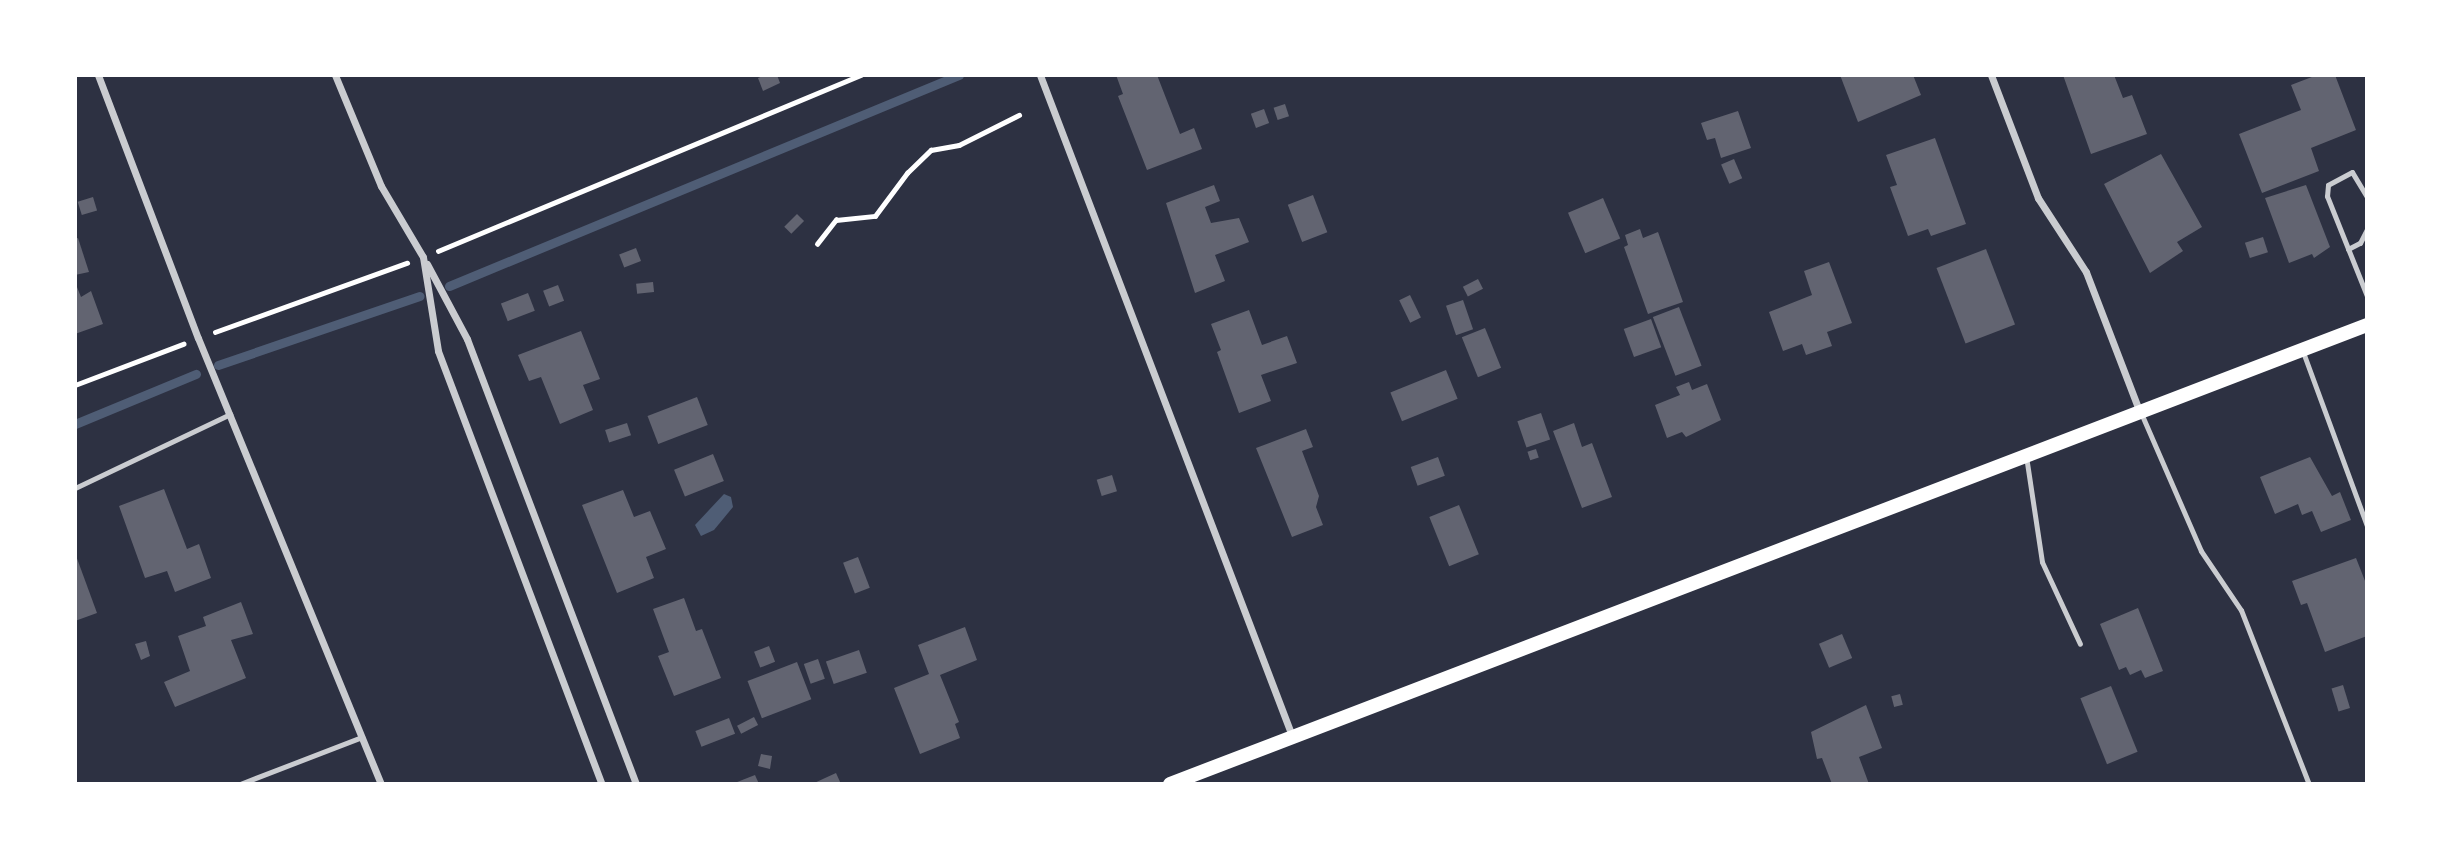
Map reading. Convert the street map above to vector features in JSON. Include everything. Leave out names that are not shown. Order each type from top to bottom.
[{"type":"main road","points":[[1170,784],[2026,453],[2367,325]]},
{"type":"street","points":[[98,75],[198,338],[381,784]]},
{"type":"street","points":[[335,75],[382,186],[467,339],[636,784]]},
{"type":"street","points":[[1040,75],[1292,736]]},
{"type":"street","points":[[1991,75],[2038,198],[2086,272],[2139,410]]},
{"type":"street","points":[[423,257],[438,351],[602,784]]},
{"type":"lane","points":[[2367,197],[2352,172],[2328,185],[2328,197],[2367,296]]},
{"type":"lane","points":[[2348,249],[2360,243],[2367,229]]},
{"type":"lane","points":[[2301,349],[2367,526]]},
{"type":"lane","points":[[2139,410],[2201,551],[2241,610],[2309,784]]},
{"type":"lane","points":[[75,488],[230,414]]},
{"type":"lane","points":[[2026,453],[2042,562],[2080,644]]},
{"type":"lane","points":[[240,784],[362,737]]},
{"type":"path","points":[[75,385],[423,257],[861,75]]},
{"type":"path","points":[[817,244],[836,220],[875,216],[907,173],[931,150],[959,145],[1019,115]]},
{"type":"water","points":[[724,494],[731,497],[733,507],[714,530],[701,536],[695,525]]},
{"type":"building","points":[[777,75],[780,83],[763,91],[758,78]]},
{"type":"building","points":[[1116,75],[1157,75],[1180,134],[1194,128],[1202,149],[1147,170],[1118,96],[1123,94]]},
{"type":"building","points":[[1840,75],[1913,75],[1921,95],[1858,122]]},
{"type":"building","points":[[2063,75],[2114,75],[2123,98],[2132,95],[2147,134],[2091,154]]},
{"type":"building","points":[[2317,75],[2335,75],[2356,130],[2311,148],[2319,171],[2262,193],[2239,134],[2301,110],[2291,85]]},
{"type":"building","points":[[1285,104],[1289,116],[1278,120],[1274,108]]},
{"type":"building","points":[[1264,109],[1269,123],[1256,128],[1251,114]]},
{"type":"building","points":[[1738,111],[1751,148],[1721,158],[1715,138],[1707,140],[1701,123]]},
{"type":"building","points":[[1935,138],[1966,224],[1931,236],[1928,229],[1908,236],[1890,187],[1897,185],[1886,155]]},
{"type":"building","points":[[2161,154],[2202,227],[2177,242],[2183,251],[2150,273],[2104,184]]},
{"type":"building","points":[[1734,159],[1742,178],[1729,184],[1721,164]]},
{"type":"building","points":[[1214,185],[1220,201],[1205,207],[1211,223],[1239,218],[1249,242],[1215,255],[1225,281],[1195,293],[1166,203]]},
{"type":"building","points":[[2306,185],[2330,247],[2314,258],[2312,254],[2289,263],[2265,198]]},
{"type":"building","points":[[1313,195],[1327,232],[1302,242],[1288,205]]},
{"type":"building","points":[[93,197],[97,210],[82,215],[78,202]]},
{"type":"building","points":[[1603,198],[1620,239],[1585,253],[1568,213]]},
{"type":"building","points":[[797,214],[804,221],[791,234],[784,227]]},
{"type":"building","points":[[1640,229],[1643,238],[1658,232],[1683,302],[1648,314],[1624,247],[1628,245],[1625,235]]},
{"type":"building","points":[[2263,237],[2268,252],[2250,258],[2245,243]]},
{"type":"building","points":[[78,238],[89,272],[75,275],[75,239]]},
{"type":"building","points":[[636,248],[641,261],[624,268],[619,254]]},
{"type":"building","points":[[1986,249],[2015,325],[1966,344],[1937,268]]},
{"type":"building","points":[[1829,262],[1852,323],[1827,332],[1832,346],[1806,355],[1802,344],[1783,351],[1769,312],[1812,295],[1804,271]]},
{"type":"building","points":[[1478,279],[1483,289],[1468,297],[1463,287]]},
{"type":"building","points":[[75,282],[81,297],[91,291],[103,324],[75,334]]},
{"type":"building","points":[[653,282],[654,292],[637,294],[636,284]]},
{"type":"building","points":[[558,285],[564,301],[549,307],[543,291]]},
{"type":"building","points":[[528,293],[535,311],[508,321],[501,303]]},
{"type":"building","points":[[1410,295],[1421,317],[1410,323],[1399,300]]},
{"type":"building","points":[[1463,300],[1473,329],[1456,335],[1446,306]]},
{"type":"building","points":[[1679,307],[1702,366],[1675,376],[1653,317]]},
{"type":"building","points":[[1249,310],[1262,345],[1287,336],[1297,363],[1261,375],[1271,401],[1239,413],[1217,352],[1221,350],[1211,324]]},
{"type":"building","points":[[1651,319],[1661,347],[1634,357],[1624,329]]},
{"type":"building","points":[[1485,328],[1501,368],[1478,377],[1462,337]]},
{"type":"building","points":[[581,331],[600,379],[583,385],[593,410],[560,424],[541,377],[529,381],[518,355]]},
{"type":"building","points":[[1446,370],[1458,399],[1402,421],[1390,392]]},
{"type":"building","points":[[1689,382],[1692,390],[1707,384],[1721,420],[1686,437],[1682,432],[1667,438],[1655,405],[1680,395],[1676,387]]},
{"type":"building","points":[[697,397],[708,425],[658,444],[648,416]]},
{"type":"building","points":[[1541,413],[1550,439],[1526,448],[1517,421]]},
{"type":"building","points":[[627,423],[631,435],[609,442],[605,430]]},
{"type":"building","points":[[1574,423],[1582,447],[1592,443],[1612,497],[1582,508],[1553,431]]},
{"type":"building","points":[[1306,429],[1313,447],[1302,451],[1319,496],[1316,507],[1323,525],[1292,537],[1256,448]]},
{"type":"building","points":[[1536,449],[1539,458],[1530,460],[1527,452]]},
{"type":"building","points":[[713,454],[724,481],[685,497],[674,470]]},
{"type":"building","points":[[1438,457],[1445,476],[1418,486],[1411,467]]},
{"type":"building","points":[[2310,457],[2332,496],[2340,492],[2351,520],[2321,532],[2312,511],[2302,515],[2298,504],[2275,514],[2260,477]]},
{"type":"building","points":[[1112,475],[1117,491],[1102,496],[1097,480]]},
{"type":"building","points":[[164,489],[187,549],[199,544],[211,578],[175,592],[167,571],[145,578],[119,506]]},
{"type":"building","points":[[623,490],[634,517],[650,511],[666,549],[646,557],[654,578],[617,593],[582,505]]},
{"type":"building","points":[[1459,505],[1479,554],[1449,566],[1429,517]]},
{"type":"building","points":[[75,553],[97,613],[75,621]]},
{"type":"building","points":[[858,557],[870,588],[855,594],[843,563]]},
{"type":"building","points":[[2356,558],[2367,586],[2367,636],[2325,652],[2307,603],[2301,605],[2292,581]]},
{"type":"building","points":[[684,598],[696,631],[702,629],[721,678],[674,696],[658,656],[669,652],[653,609]]},
{"type":"building","points":[[241,602],[253,634],[231,640],[246,678],[175,707],[164,682],[190,671],[178,636],[206,626],[203,617]]},
{"type":"building","points":[[2138,608],[2163,671],[2145,678],[2141,670],[2130,675],[2126,667],[2119,670],[2100,624]]},
{"type":"building","points":[[965,627],[977,660],[940,675],[959,722],[955,724],[960,738],[920,754],[894,688],[929,674],[918,645]]},
{"type":"building","points":[[1842,634],[1852,658],[1829,668],[1819,644]]},
{"type":"building","points":[[146,641],[150,656],[141,660],[135,644]]},
{"type":"building","points":[[769,646],[775,662],[760,668],[754,652]]},
{"type":"building","points":[[859,650],[867,673],[834,684],[826,661]]},
{"type":"building","points":[[818,659],[825,679],[811,684],[804,664]]},
{"type":"building","points":[[797,662],[811,699],[762,718],[748,681]]},
{"type":"building","points":[[2343,685],[2350,708],[2339,711],[2332,689]]},
{"type":"building","points":[[2111,686],[2138,752],[2107,764],[2080,698]]},
{"type":"building","points":[[1900,694],[1903,705],[1894,707],[1891,696]]},
{"type":"building","points":[[1866,705],[1882,748],[1859,757],[1869,784],[1832,784],[1822,758],[1817,759],[1811,732]]},
{"type":"building","points":[[754,717],[758,725],[741,734],[737,726]]},
{"type":"building","points":[[729,718],[735,734],[701,747],[695,731]]},
{"type":"building","points":[[761,754],[772,756],[770,769],[758,766]]},
{"type":"building","points":[[836,773],[841,784],[812,784]]},
{"type":"building","points":[[755,775],[759,784],[732,784]]},
{"type":"waterway","points":[[449,286],[959,75]]},
{"type":"waterway","points":[[218,365],[420,296]]},
{"type":"waterway","points":[[75,424],[196,374]]}]
